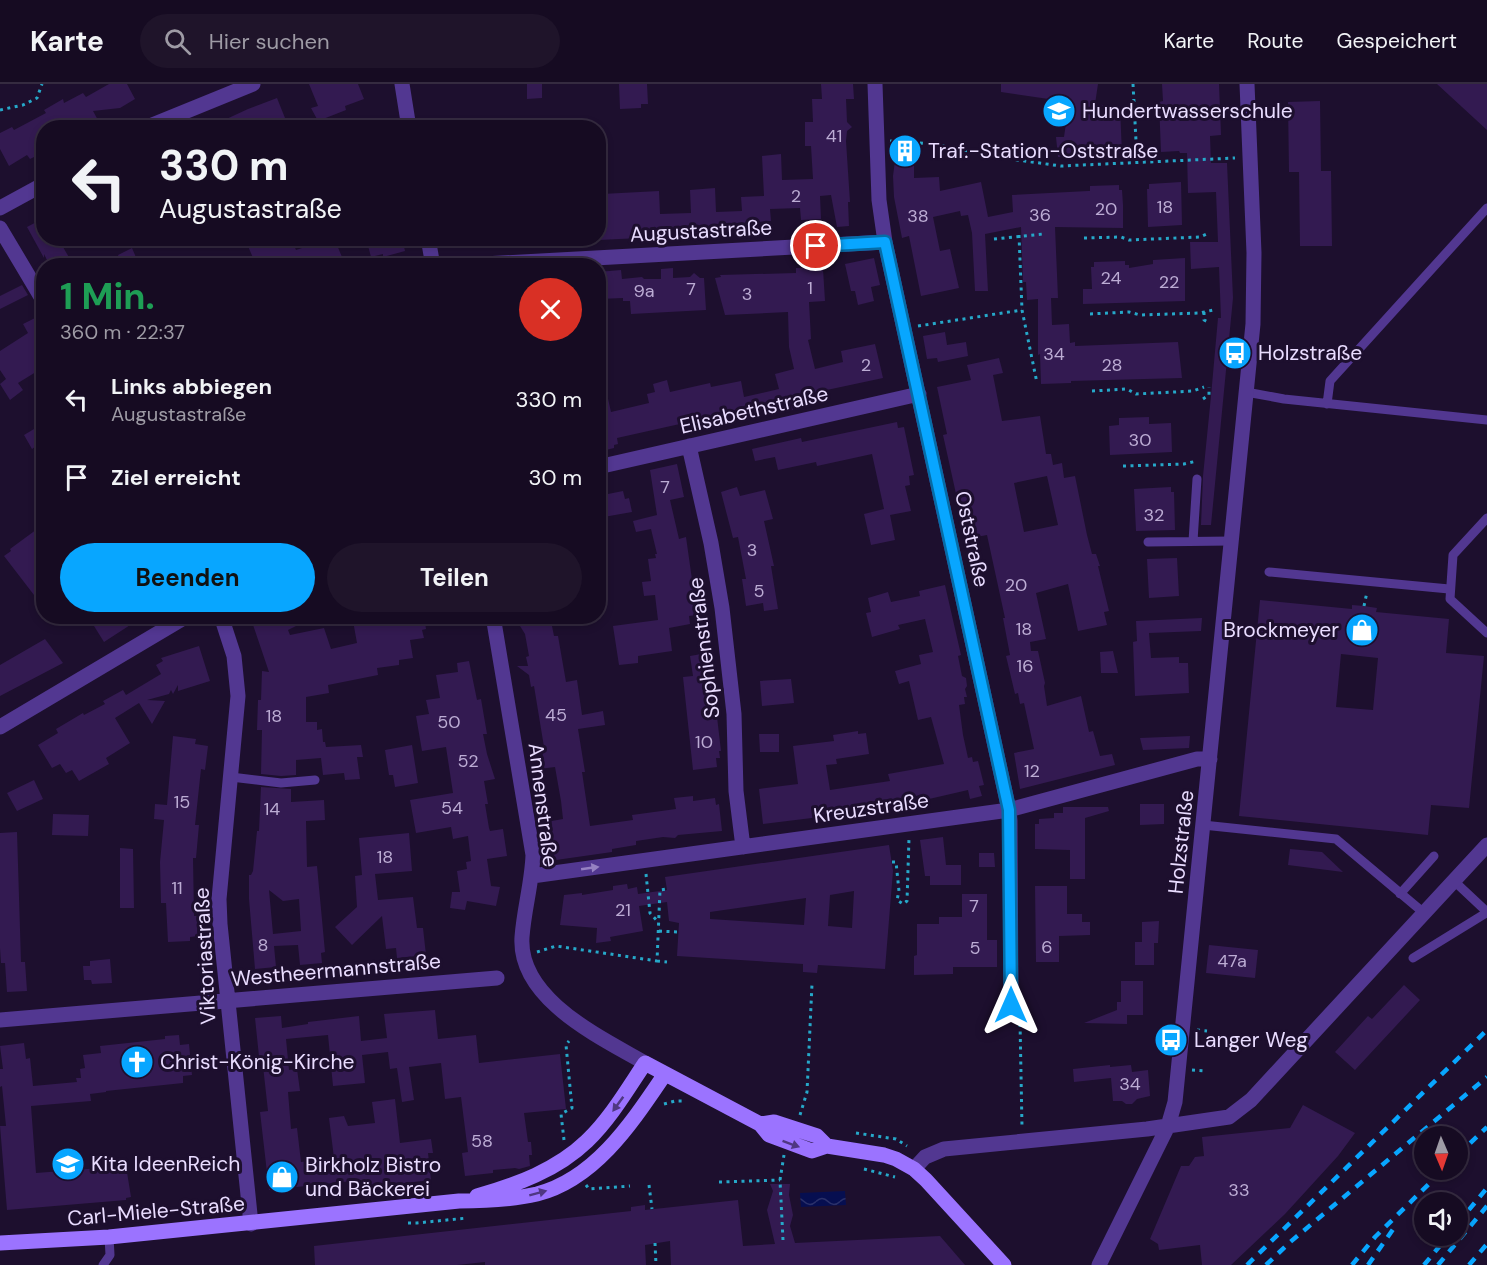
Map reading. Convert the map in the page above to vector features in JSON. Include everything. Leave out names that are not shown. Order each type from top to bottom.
[{"type":"street","points":[[165,120],[253,84]]},
{"type":"street","points":[[402,84],[408,120]]},
{"type":"street","name":"Oststraße","points":[[875,84],[879,200],[885,242],[1009,810],[1011,1005]]},
{"type":"street","name":"Holzstraße","points":[[1099,1265],[1168,1126],[1175,1102],[1253,324],[1254,253],[1247,84]]},
{"type":"street","points":[[0,208],[36,188]]},
{"type":"street","points":[[0,228],[36,289]]},
{"type":"street","name":"Augustastraße","points":[[594,258],[885,242]]},
{"type":"street","name":"Elisabethstraße","points":[[606,465],[919,394]]},
{"type":"street","name":"Sophienstraße","points":[[689,446],[711,543],[722,608],[734,714],[736,791],[743,847]]},
{"type":"street","points":[[0,727],[174,624]]},
{"type":"street","name":"Viktoriastraße","points":[[224,624],[234,656],[238,696],[219,899],[227,1000],[251,1224]]},
{"type":"street","name":"Annenstraße","points":[[495,624],[533,855],[532,876],[522,937],[523,950],[533,977],[548,999],[572,1019],[664,1074]]},
{"type":"street","name":"Kreuzstraße","points":[[532,876],[1009,810],[1197,759],[1210,759]]},
{"type":"street","points":[[914,1169],[925,1157],[944,1149],[1168,1126],[1229,1117],[1238,1112],[1487,845]]},
{"type":"street","name":"Westheermannstraße","points":[[0,1020],[497,978]]},
{"type":"street","name":"Carl-Miele-Straße","points":[[459,1201],[531,1178],[565,1158],[587,1141],[613,1110],[645,1063]]},
{"type":"street","points":[[664,1074],[760,1124],[769,1136],[812,1151],[826,1146],[884,1155],[914,1169],[1004,1265]]},
{"type":"street","name":"Carl-Miele-Straße","points":[[0,1243],[109,1237],[459,1201],[494,1201],[537,1194],[557,1187],[578,1174],[611,1146],[633,1120],[664,1074]]},
{"type":"lane","points":[[1327,404],[1329,381],[1487,208]]},
{"type":"lane","points":[[1246,392],[1327,404],[1487,420]]},
{"type":"lane","points":[[1193,541],[1197,479]]},
{"type":"lane","points":[[1487,518],[1453,555],[1449,589],[1450,599],[1487,633]]},
{"type":"lane","points":[[1148,542],[1231,541]]},
{"type":"lane","points":[[1269,572],[1449,589]]},
{"type":"lane","points":[[231,777],[281,783],[315,780]]},
{"type":"lane","points":[[1203,825],[1336,838],[1424,913]]},
{"type":"lane","points":[[1400,894],[1434,856]]},
{"type":"lane","points":[[1413,958],[1487,912],[1454,881]]},
{"type":"lane","points":[[103,1265],[110,1255],[109,1237]]},
{"type":"path","points":[[0,110],[23,105],[36,98],[42,84]]},
{"type":"path","points":[[1133,84],[1136,141]]},
{"type":"path","points":[[876,141],[935,144],[996,157],[1061,166],[1234,158],[1237,168]]},
{"type":"path","points":[[1084,238],[1121,237],[1129,240],[1200,237],[1209,233]]},
{"type":"path","points":[[994,238],[1043,234]]},
{"type":"path","points":[[1019,235],[1022,310],[1037,383]]},
{"type":"path","points":[[905,328],[1022,310]]},
{"type":"path","points":[[1090,314],[1129,312],[1140,315],[1213,310]]},
{"type":"path","points":[[1204,312],[1204,320],[1210,323]]},
{"type":"path","points":[[1092,391],[1127,389],[1136,394],[1193,391],[1204,387]]},
{"type":"path","points":[[1203,399],[1209,395],[1209,387]]},
{"type":"path","points":[[1123,466],[1184,464],[1197,461]]},
{"type":"path","points":[[892,862],[896,862],[899,891],[897,900],[903,903],[907,901],[909,824]]},
{"type":"path","points":[[645,861],[650,913],[659,922]]},
{"type":"path","points":[[657,961],[660,890],[667,889]]},
{"type":"path","points":[[658,931],[678,932]]},
{"type":"path","points":[[535,953],[556,946],[667,962]]},
{"type":"path","points":[[797,1121],[807,1092],[812,984]]},
{"type":"path","points":[[1011,1005],[1020,1021],[1023,1140]]},
{"type":"path","points":[[1194,1029],[1207,1030]]},
{"type":"path","points":[[567,1146],[564,1143],[561,1114],[572,1108],[566,1045],[569,1041]]},
{"type":"path","points":[[1190,1070],[1205,1071]]},
{"type":"path","points":[[853,1133],[896,1139],[906,1145]]},
{"type":"path","points":[[783,1240],[780,1180],[786,1151]]},
{"type":"path","points":[[857,1167],[901,1180]]},
{"type":"path","points":[[718,1182],[780,1180]]},
{"type":"path","points":[[585,1184],[589,1190],[630,1186]]},
{"type":"path","points":[[649,1185],[652,1209]]},
{"type":"path","points":[[655,1243],[656,1265]]},
{"type":"water","points":[[845,1191],[846,1205],[801,1207],[800,1193]]},
{"type":"building","points":[[109,84],[127,84],[135,99],[120,108],[93,111],[98,120],[36,120],[36,156],[30,159],[27,155],[9,166],[0,149],[0,133],[12,127],[14,130],[46,113],[44,110],[63,99],[64,103],[83,93],[86,97]]},
{"type":"building","points":[[309,84],[358,84],[364,99],[345,106],[346,110],[321,120],[317,120],[311,108],[318,106]]},
{"type":"building","points":[[527,84],[542,84],[542,98],[527,99]]},
{"type":"building","points":[[619,84],[647,84],[648,104],[641,104],[641,108],[620,109]]},
{"type":"building","points":[[821,84],[853,84],[854,99],[846,99],[847,122],[852,127],[847,131],[846,141],[850,202],[848,202],[849,226],[837,227],[831,195],[820,196],[821,219],[801,220],[800,208],[770,209],[771,221],[729,224],[726,226],[726,234],[606,240],[606,194],[659,191],[660,214],[691,213],[690,190],[715,188],[716,212],[742,211],[741,197],[764,196],[762,156],[781,154],[782,180],[813,179],[811,146],[805,146],[805,122],[813,122],[812,99],[822,99]]},
{"type":"building","points":[[1001,84],[1098,84],[1095,104],[1120,107],[1122,154],[1058,157],[1056,137],[1064,137],[1069,102],[1001,92]]},
{"type":"building","points":[[1162,84],[1219,84],[1221,135],[1210,136],[1211,163],[1227,163],[1233,298],[1211,525],[1201,525],[1203,476],[1218,318],[1221,318],[1219,267],[1191,269],[1190,242],[1218,242],[1216,192],[1188,193],[1187,153],[1161,152],[1159,102],[1163,101]]},
{"type":"building","points":[[1437,84],[1487,84],[1487,130]]},
{"type":"building","points":[[277,98],[286,120],[224,120]]},
{"type":"building","points":[[1320,101],[1321,171],[1331,171],[1332,246],[1300,246],[1299,172],[1289,172],[1288,102]]},
{"type":"building","points":[[897,146],[914,147],[914,178],[939,177],[940,191],[981,182],[988,217],[1013,212],[1012,195],[1090,191],[1090,186],[1119,185],[1119,190],[1122,190],[1123,228],[1055,227],[1058,298],[1051,298],[1052,325],[1069,324],[1070,343],[1075,342],[1075,346],[1178,342],[1182,378],[1041,384],[1040,354],[1038,355],[1038,299],[1027,300],[1026,282],[1023,282],[1021,227],[985,234],[988,291],[975,291],[972,233],[968,215],[961,216],[960,211],[933,217],[940,251],[950,249],[959,288],[921,296],[909,236],[902,238],[894,197],[893,176]]},
{"type":"building","points":[[1181,182],[1182,225],[1148,227],[1147,189],[1149,189],[1149,184]]},
{"type":"building","points":[[36,222],[36,243],[27,227]]},
{"type":"building","points":[[37,246],[65,246],[63,247],[69,258],[46,258],[44,254],[44,258]]},
{"type":"building","points":[[248,246],[294,246],[296,250],[308,246],[337,246],[342,257],[339,258],[253,258]]},
{"type":"building","points":[[368,246],[404,246],[405,251],[383,257],[383,254],[371,257]]},
{"type":"building","points":[[132,248],[136,258],[119,258],[118,255]]},
{"type":"building","points":[[874,258],[880,285],[871,287],[874,301],[858,305],[855,291],[851,291],[845,264]]},
{"type":"building","points":[[1185,258],[1185,301],[1083,304],[1083,289],[1092,289],[1091,267],[1094,267],[1094,262],[1125,261],[1125,265],[1129,265],[1129,268],[1153,264],[1153,260]]},
{"type":"building","points":[[822,267],[823,269],[825,301],[809,302],[811,339],[808,340],[815,369],[843,362],[841,351],[875,344],[883,378],[794,397],[790,400],[793,410],[756,416],[755,412],[748,413],[747,409],[617,438],[618,444],[606,450],[606,390],[611,412],[649,403],[647,394],[655,392],[653,384],[667,380],[670,392],[710,383],[711,387],[741,381],[744,397],[779,389],[775,374],[794,369],[789,347],[788,312],[725,315],[715,278],[721,277],[720,275],[796,273],[796,268]]},
{"type":"building","points":[[673,268],[673,278],[690,277],[694,273],[704,278],[706,310],[631,314],[630,301],[623,301],[623,298],[606,299],[606,271],[621,270],[622,279],[642,277],[661,279],[661,269]]},
{"type":"building","points":[[22,285],[28,295],[0,309],[0,296]]},
{"type":"building","points":[[36,320],[36,372],[18,383],[23,390],[10,400],[0,384],[6,379],[0,370],[0,351],[28,333],[23,324]]},
{"type":"building","points":[[945,332],[947,345],[966,342],[968,356],[938,362],[937,358],[927,359],[923,336]]},
{"type":"building","points":[[999,358],[1003,373],[993,375],[1002,421],[1040,416],[1046,454],[1051,454],[1053,465],[1062,463],[1064,478],[1075,476],[1087,535],[1092,554],[1096,554],[1100,566],[1098,566],[1109,611],[1104,612],[1107,625],[1078,631],[1068,584],[1036,593],[1046,639],[1030,642],[1031,651],[1038,651],[1047,706],[1081,696],[1089,732],[1093,731],[1100,756],[1112,754],[1115,765],[1020,789],[1014,753],[1034,749],[1024,703],[1020,704],[1018,693],[1015,694],[1006,656],[1010,655],[1003,618],[1005,618],[987,535],[966,539],[943,435],[947,434],[937,387],[971,380],[967,365]],"holes":[[[1047,476],[1058,525],[1024,532],[1014,483]]]},
{"type":"building","points":[[1149,417],[1149,424],[1171,423],[1172,452],[1110,455],[1109,426],[1119,425],[1119,418]]},
{"type":"building","points":[[897,422],[898,428],[904,427],[914,475],[909,476],[910,485],[905,486],[911,511],[890,515],[895,540],[871,545],[864,514],[884,509],[872,454],[817,466],[816,462],[778,470],[775,457],[755,461],[752,449],[801,438],[802,442]]},
{"type":"building","points":[[36,428],[36,446],[32,449],[24,435]]},
{"type":"building","points":[[677,464],[684,497],[670,500],[679,539],[686,537],[697,615],[689,616],[690,624],[669,628],[672,651],[638,656],[638,663],[619,665],[613,626],[658,620],[655,595],[644,596],[642,582],[651,581],[648,559],[656,558],[655,554],[657,554],[651,529],[636,532],[633,521],[657,515],[650,470]]},
{"type":"building","points":[[737,487],[740,496],[765,490],[773,519],[764,521],[774,566],[771,566],[778,609],[764,611],[763,603],[746,606],[742,579],[746,579],[738,537],[733,538],[721,492]]},
{"type":"building","points":[[1171,487],[1171,492],[1174,492],[1175,530],[1136,531],[1134,489]]},
{"type":"building","points":[[623,491],[625,499],[629,498],[632,512],[606,517],[606,494]]},
{"type":"building","points":[[36,530],[36,598],[4,556],[11,551],[10,549]]},
{"type":"building","points":[[1177,558],[1179,596],[1149,598],[1147,559]]},
{"type":"building","points":[[945,585],[961,655],[958,656],[962,676],[966,678],[967,686],[965,704],[959,705],[963,735],[968,758],[972,757],[973,762],[978,761],[984,785],[979,786],[982,796],[970,799],[968,790],[929,799],[929,797],[921,799],[920,795],[895,801],[896,806],[877,810],[763,824],[759,789],[798,784],[793,746],[834,741],[833,735],[858,731],[858,734],[866,733],[869,754],[836,759],[837,764],[826,765],[830,790],[890,781],[888,774],[944,764],[931,717],[918,720],[909,681],[899,684],[895,671],[921,664],[919,655],[933,652],[925,619],[898,625],[900,629],[872,637],[866,613],[871,612],[868,598],[888,592],[891,602],[920,596],[919,591]]},
{"type":"building","points":[[1260,600],[1352,609],[1352,605],[1364,606],[1377,608],[1376,612],[1449,619],[1446,653],[1484,656],[1469,808],[1431,805],[1428,835],[1239,816]],"holes":[[[1341,654],[1378,658],[1373,710],[1336,707]]]},
{"type":"building","points":[[1202,618],[1201,631],[1149,633],[1151,658],[1179,657],[1179,663],[1188,663],[1189,693],[1135,696],[1133,642],[1137,641],[1136,621]]},
{"type":"building","points":[[97,624],[132,624],[104,642],[94,626]]},
{"type":"building","points":[[253,624],[300,624],[288,630],[290,635],[324,628],[331,649],[357,643],[354,624],[425,624],[426,629],[422,630],[424,638],[410,640],[413,658],[399,660],[399,665],[377,668],[378,675],[328,685],[329,693],[306,697],[306,722],[317,722],[317,730],[322,729],[323,742],[326,747],[361,745],[363,757],[357,757],[360,779],[345,780],[344,773],[323,775],[321,758],[296,760],[296,775],[261,774],[262,730],[257,730],[258,700],[261,700],[262,671],[269,672]]},
{"type":"building","points":[[520,624],[552,624],[554,636],[558,636],[566,682],[577,680],[582,715],[603,711],[605,725],[578,729],[590,826],[633,820],[632,815],[676,809],[674,798],[693,796],[693,801],[715,798],[716,805],[719,804],[722,831],[636,841],[636,845],[612,849],[612,852],[556,860],[555,857],[551,858],[546,822],[563,819],[561,801],[555,767],[539,769],[544,747],[534,686],[531,687],[529,675],[517,666],[528,666],[526,657],[529,656],[525,634]]},
{"type":"building","points":[[45,639],[63,663],[0,696],[0,665]]},
{"type":"building","points":[[199,646],[210,681],[178,691],[178,685],[173,694],[171,690],[169,694],[147,700],[165,701],[152,724],[139,703],[115,718],[130,743],[106,758],[109,764],[79,781],[72,770],[66,773],[60,764],[52,768],[38,745],[58,733],[56,729],[83,713],[84,715],[105,704],[103,701],[123,690],[126,695],[161,674],[156,665],[163,661],[161,658]]},
{"type":"building","points":[[1113,651],[1118,673],[1101,673],[1100,652]]},
{"type":"building","points":[[707,653],[710,675],[712,674],[721,751],[719,751],[720,758],[716,758],[717,767],[693,770],[683,677],[693,676],[690,656]]},
{"type":"building","points":[[469,661],[477,700],[481,699],[487,734],[483,734],[495,779],[484,781],[489,828],[490,831],[503,829],[507,856],[487,859],[491,886],[500,887],[496,906],[467,901],[465,910],[450,908],[452,892],[460,892],[457,871],[467,869],[466,862],[471,861],[468,836],[453,839],[451,827],[416,833],[410,800],[453,793],[446,747],[422,751],[416,716],[429,714],[426,700],[440,698],[436,675],[458,672],[457,663]]},
{"type":"building","points":[[791,679],[794,703],[762,706],[760,681]]},
{"type":"building","points":[[759,734],[779,734],[779,752],[760,752]]},
{"type":"building","points":[[173,736],[196,739],[195,744],[208,746],[205,770],[201,769],[195,825],[199,825],[196,858],[193,858],[194,916],[197,916],[198,936],[190,937],[190,941],[168,942],[166,903],[161,903],[160,862],[164,820],[154,819],[155,804],[167,805]]},
{"type":"building","points":[[1190,736],[1189,748],[1143,750],[1140,738]]},
{"type":"building","points":[[412,745],[418,783],[395,787],[393,775],[389,775],[385,750]]},
{"type":"building","points":[[34,780],[43,799],[17,811],[7,793]]},
{"type":"building","points":[[261,787],[291,789],[291,802],[324,800],[325,820],[306,821],[307,867],[317,866],[325,952],[321,953],[322,963],[300,965],[298,945],[274,946],[276,967],[255,969],[249,875],[253,871],[257,831],[259,831]],"holes":[[[269,890],[283,901],[299,899],[301,931],[273,934]]]},
{"type":"building","points":[[1140,804],[1164,804],[1164,824],[1140,825]]},
{"type":"building","points":[[1063,807],[1108,807],[1109,811],[1085,818],[1085,879],[1070,879],[1070,850],[1035,849],[1035,824],[1039,824],[1039,819],[1054,818],[1054,813],[1063,813]]},
{"type":"building","points":[[53,814],[89,815],[88,836],[52,835]]},
{"type":"building","points":[[17,832],[21,962],[25,962],[27,991],[7,992],[5,963],[1,963],[0,948],[0,833]]},
{"type":"building","points":[[409,833],[412,871],[375,874],[378,900],[413,897],[417,928],[423,928],[426,955],[397,958],[396,948],[386,949],[382,916],[352,945],[335,927],[357,907],[355,876],[362,875],[359,838]]},
{"type":"building","points":[[943,837],[946,865],[961,865],[961,885],[930,885],[930,876],[925,876],[920,840]]},
{"type":"building","points":[[889,845],[893,871],[885,969],[818,965],[817,973],[803,972],[803,964],[677,956],[679,923],[669,921],[667,902],[639,906],[643,931],[610,937],[611,941],[596,943],[597,928],[560,925],[564,895],[582,893],[582,895],[613,890],[613,886],[627,884],[628,889],[637,887],[638,894],[667,890],[665,877]],"holes":[[[854,891],[852,928],[828,926],[830,895]],[[806,898],[804,925],[710,919],[710,912]]]},
{"type":"building","points":[[120,848],[133,849],[134,908],[120,908]]},
{"type":"building","points":[[1290,849],[1322,852],[1343,872],[1288,865]]},
{"type":"building","points":[[979,853],[994,853],[995,867],[979,867]]},
{"type":"building","points":[[1035,886],[1067,886],[1067,914],[1082,914],[1082,922],[1090,922],[1090,935],[1059,936],[1059,962],[1036,962]]},
{"type":"building","points":[[962,894],[987,894],[987,940],[997,940],[997,967],[953,967],[953,974],[914,975],[914,956],[917,955],[917,924],[939,924],[939,917],[962,917]]},
{"type":"building","points":[[1159,921],[1158,943],[1154,943],[1154,965],[1135,965],[1135,942],[1142,942],[1142,922]]},
{"type":"building","points":[[1209,945],[1258,950],[1255,978],[1206,973]]},
{"type":"building","points":[[110,959],[112,983],[92,984],[91,980],[84,980],[83,966],[90,966],[90,961]]},
{"type":"building","points":[[1121,981],[1143,981],[1143,1015],[1127,1015],[1127,1024],[1084,1023],[1117,1010],[1117,1002],[1121,1002]]},
{"type":"building","points":[[1404,985],[1420,1000],[1355,1070],[1335,1052],[1368,1016],[1372,1019]]},
{"type":"building","points":[[435,1010],[438,1039],[476,1035],[479,1063],[560,1054],[566,1109],[524,1113],[528,1142],[531,1142],[530,1166],[465,1176],[462,1153],[468,1152],[461,1097],[445,1099],[441,1063],[409,1067],[414,1100],[402,1102],[397,1068],[390,1069],[388,1052],[362,1055],[365,1083],[333,1086],[328,1035],[286,1039],[289,1070],[297,1069],[300,1091],[288,1092],[291,1129],[297,1128],[301,1162],[334,1158],[329,1118],[344,1116],[348,1126],[375,1123],[372,1102],[395,1099],[400,1143],[431,1139],[433,1153],[428,1153],[431,1180],[362,1188],[361,1180],[269,1190],[260,1112],[268,1111],[255,1018],[281,1016],[282,1028],[308,1024],[308,1022],[359,1016],[361,1041],[387,1038],[384,1014]]},
{"type":"building","points":[[179,1035],[180,1045],[189,1044],[192,1075],[183,1076],[183,1083],[90,1094],[91,1101],[31,1106],[36,1173],[126,1166],[131,1197],[126,1200],[7,1210],[0,1126],[6,1126],[2,1086],[0,1087],[0,1069],[3,1069],[0,1046],[24,1043],[26,1059],[30,1058],[33,1086],[77,1082],[76,1078],[81,1078],[80,1069],[85,1068],[83,1055],[101,1053],[100,1046],[165,1039],[165,1036]]},
{"type":"building","points":[[1110,1065],[1110,1067],[1131,1065],[1132,1072],[1148,1070],[1150,1096],[1137,1099],[1132,1104],[1126,1104],[1122,1101],[1113,1101],[1111,1078],[1074,1082],[1073,1069]]},
{"type":"building","points":[[1303,1105],[1355,1133],[1338,1156],[1285,1214],[1231,1265],[1202,1265],[1200,1245],[1159,1250],[1158,1244],[1150,1239],[1181,1166],[1189,1166],[1195,1157],[1204,1156],[1202,1137],[1290,1128]]},
{"type":"building","points":[[770,1184],[790,1184],[789,1195],[793,1215],[790,1226],[795,1243],[940,1236],[965,1265],[671,1265],[670,1241],[645,1245],[646,1265],[485,1265],[485,1262],[457,1265],[315,1265],[314,1246],[631,1211],[631,1207],[645,1205],[645,1210],[738,1200],[743,1246],[775,1244],[767,1210],[773,1191]]},
{"type":"railway","points":[[1247,1265],[1487,1030]]},
{"type":"railway","points":[[1266,1265],[1289,1243],[1487,1077]]},
{"type":"railway","points":[[1468,1145],[1487,1127]]},
{"type":"railway","points":[[1352,1265],[1375,1237],[1433,1180]]},
{"type":"railway","points":[[1468,1211],[1487,1188]]},
{"type":"railway","points":[[1438,1265],[1487,1206]]},
{"type":"railway","points":[[1368,1265],[1394,1228]]},
{"type":"railway","points":[[1469,1265],[1487,1244]]},
{"type":"railway","points":[[1424,1265],[1440,1246]]},
{"type":"place","name":"Hundertwasserschule","points":[[1059,111]]},
{"type":"place","name":"Traf.-Station-Oststraße","points":[[905,151]]},
{"type":"place","name":"Holzstraße","points":[[1235,353]]},
{"type":"place","name":"Brockmeyer","points":[[1362,630]]},
{"type":"place","name":"Langer Weg","points":[[1171,1040]]},
{"type":"place","name":"Christ-König-Kirche","points":[[137,1062]]},
{"type":"place","name":"Kita IdeenReich","points":[[68,1164]]},
{"type":"place","name":"Birkholz Bistro und Bäckerei","points":[[282,1177]]},
{"type":"route","points":[[816,246],[885,242],[1009,810],[1011,1005]]}]
